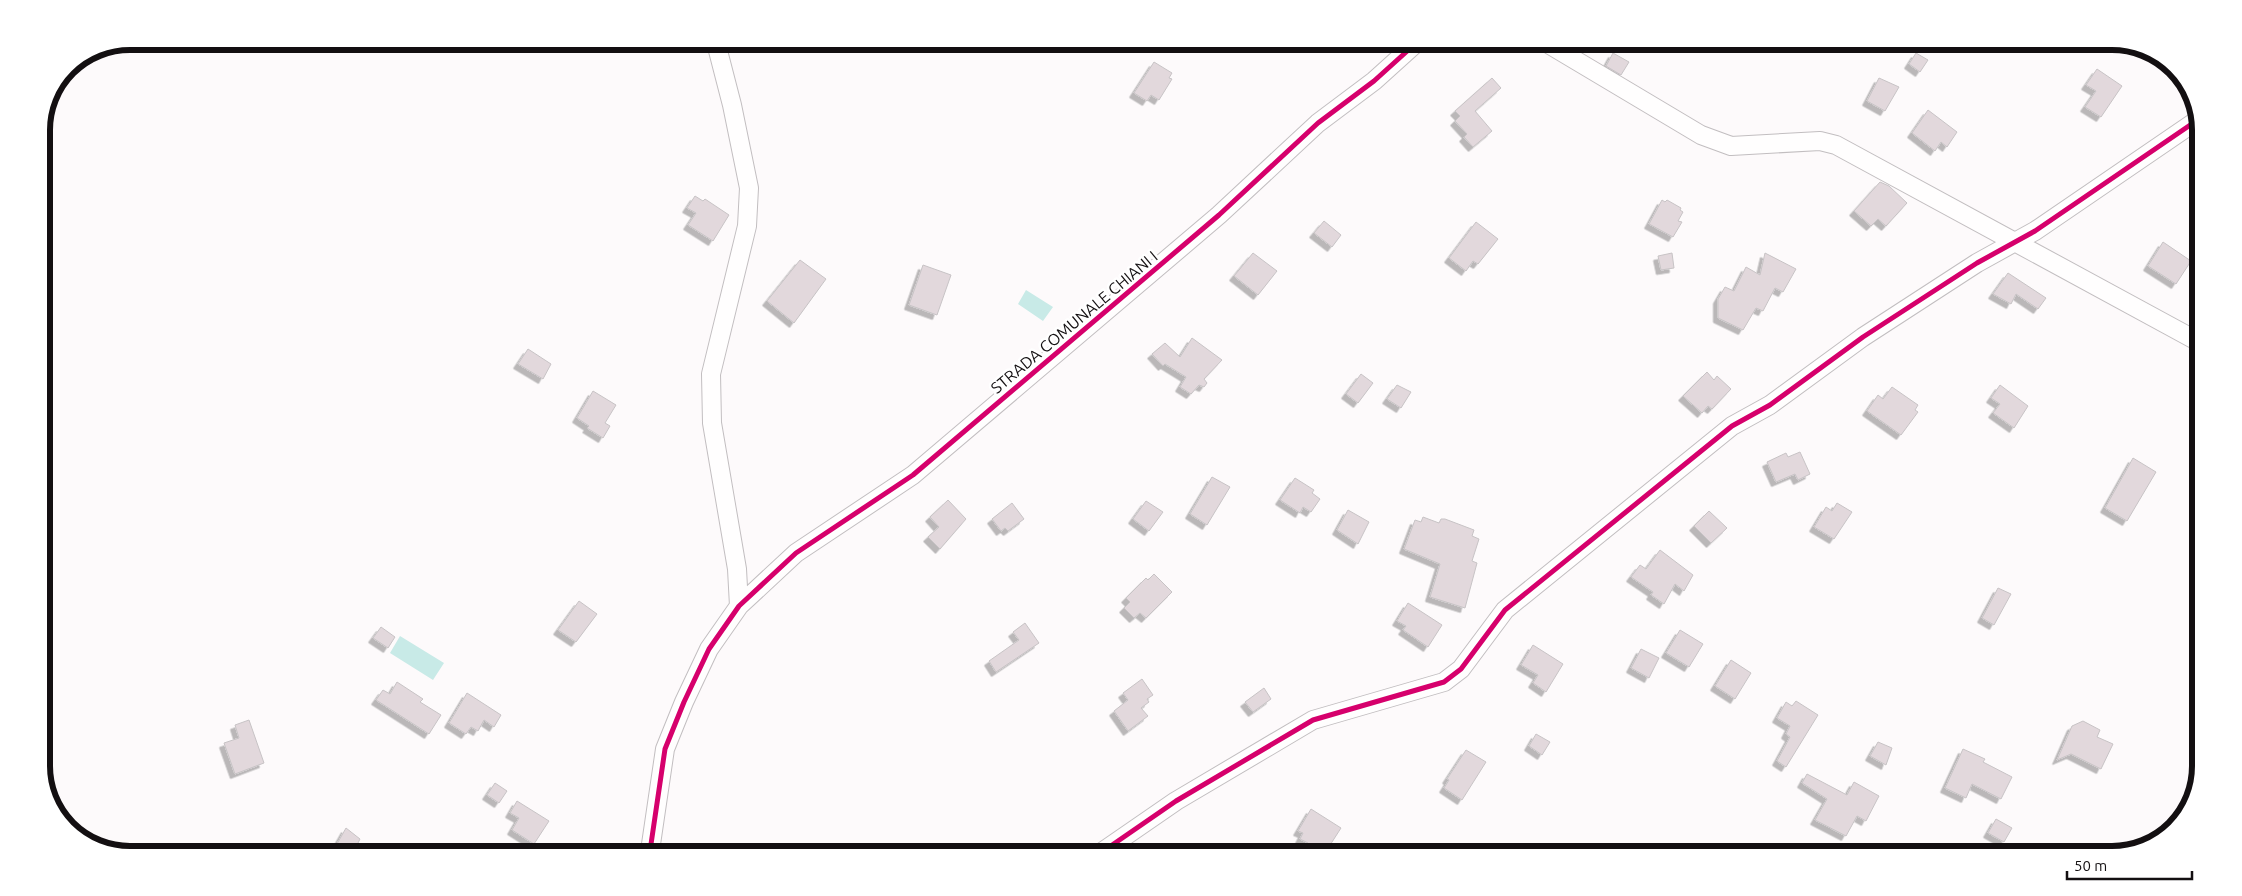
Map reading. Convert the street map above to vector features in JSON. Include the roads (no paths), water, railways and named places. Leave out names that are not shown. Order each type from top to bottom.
[{"type":"street","points":[[718,50],[732,105],[749,188],[747,226],[711,374],[712,423],[736,560],[739,606]]},
{"type":"street","name":"STRADA COMUNALE CHIANI I","points":[[651,846],[665,749],[684,702],[709,649],[739,606],[796,553],[913,474],[1219,215],[1318,123],[1374,81],[1408,50]]},
{"type":"street","points":[[1558,50],[1701,135],[1731,146],[1820,141],[1836,145],[2192,338]]},
{"type":"street","points":[[1111,846],[1176,801],[1313,720],[1444,682],[1461,668],[1505,610],[1732,426],[1770,405],[1863,337],[1976,263],[2035,231],[2192,124]]},
{"type":"water","points":[[1026,290],[1053,307],[1043,321],[1018,304]]},
{"type":"water","points":[[400,636],[444,663],[433,680],[390,653]]}]
